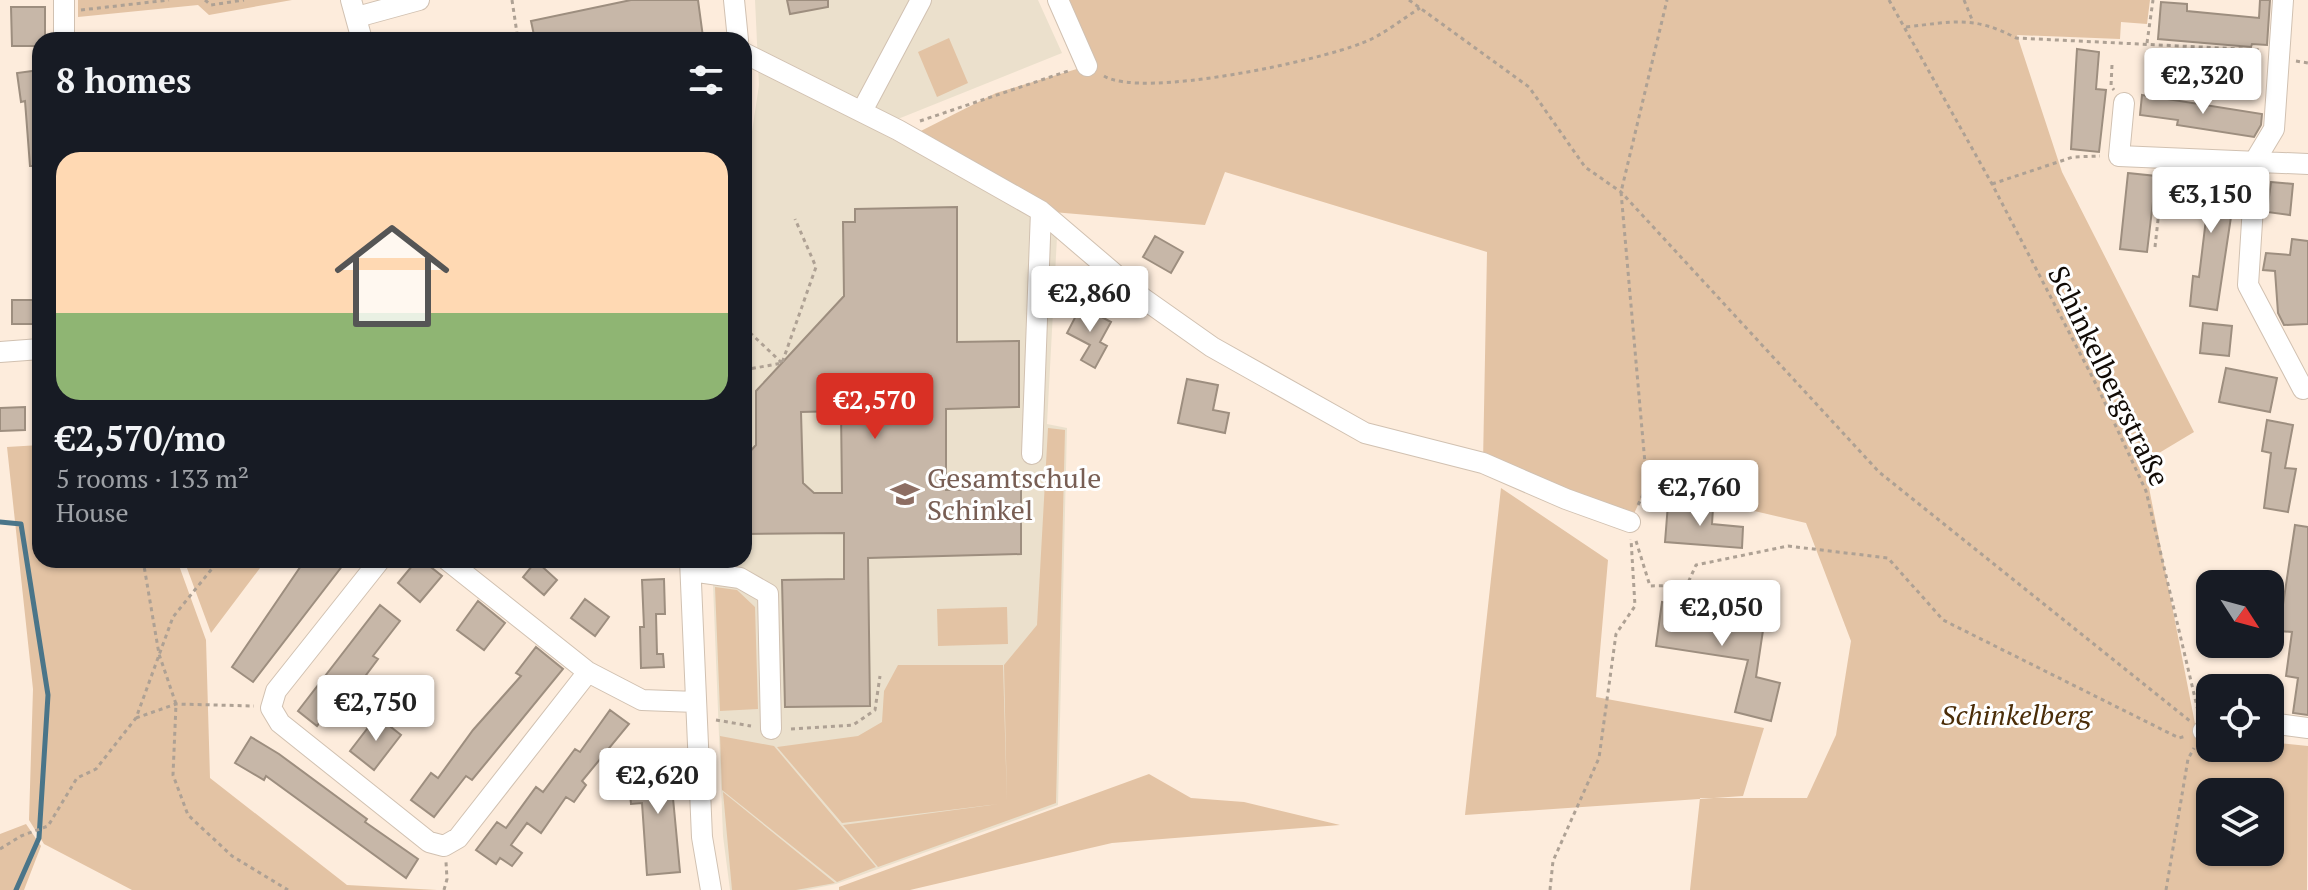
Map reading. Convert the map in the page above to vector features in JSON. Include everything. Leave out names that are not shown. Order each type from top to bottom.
[{"type":"street","points":[[360,32],[354,8],[419,0]]},
{"type":"street","points":[[734,0],[737,32]]},
{"type":"street","points":[[862,111],[921,0]]},
{"type":"street","points":[[1058,0],[1087,66]]},
{"type":"street","points":[[2283,0],[2282,51],[2274,129],[2256,159],[2248,285],[2303,389]]},
{"type":"street","points":[[63,6],[64,32]]},
{"type":"street","points":[[752,57],[898,130],[1041,211],[1144,299],[1212,347],[1365,433],[1483,463],[1566,499],[1630,522]]},
{"type":"street","points":[[2124,103],[2119,156],[2256,159],[2308,164]]},
{"type":"street","points":[[1032,454],[1041,211]]},
{"type":"street","points":[[0,352],[32,350]]},
{"type":"street","points":[[374,568],[276,691],[271,708],[280,723],[429,842],[444,846],[458,838],[588,672]]},
{"type":"street","points":[[457,568],[588,672],[642,700],[696,709]]},
{"type":"street","points":[[690,568],[702,837],[711,890]]},
{"type":"street","points":[[698,568],[740,578],[768,594],[771,729]]},
{"type":"street","points":[[2284,725],[2308,728]]},
{"type":"path","points":[[63,6],[169,0]]},
{"type":"path","points":[[205,0],[211,5],[244,0]]},
{"type":"path","points":[[512,0],[517,32]]},
{"type":"path","points":[[1409,0],[1529,87],[1585,167],[1621,192],[1879,472],[2196,723]]},
{"type":"path","points":[[1550,890],[1553,861],[1599,758],[1616,634],[1635,606],[1630,522],[1647,486],[1621,192],[1667,0]]},
{"type":"path","name":"Schinkelbergstraße","points":[[1889,0],[1992,184],[2098,388],[2146,491],[2196,691]]},
{"type":"path","points":[[1964,0],[1973,22]]},
{"type":"path","points":[[2147,43],[2153,0]]},
{"type":"path","points":[[898,130],[996,93],[1087,66],[1113,81],[1143,86],[1258,69],[1363,43],[1420,8]]},
{"type":"path","points":[[1904,27],[1973,22],[1990,24],[2016,38],[2282,51]]},
{"type":"path","points":[[2112,65],[2111,86],[2124,103]]},
{"type":"path","points":[[1992,184],[2073,157],[2119,156]]},
{"type":"path","points":[[2155,247],[2165,157]]},
{"type":"path","points":[[782,363],[816,267],[795,219]]},
{"type":"path","points":[[752,335],[782,363]]},
{"type":"path","points":[[752,369],[782,363]]},
{"type":"path","points":[[1630,522],[1650,586],[1687,585],[1696,565],[1788,546],[1888,558],[1943,620],[2179,738],[2196,734]]},
{"type":"path","points":[[144,568],[159,654],[176,704],[173,775],[188,815],[232,856],[288,890]]},
{"type":"path","points":[[0,849],[48,826],[77,778],[96,769],[136,718],[173,617],[213,568]]},
{"type":"path","points":[[696,709],[771,729],[853,725],[875,710],[880,676]]},
{"type":"path","points":[[136,718],[176,704],[215,703],[271,708]]},
{"type":"path","points":[[2166,890],[2188,759],[2196,747]]},
{"type":"path","points":[[444,846],[447,879],[444,890]]},
{"type":"shaded area","name":"Gesamtschule Schinkel","points":[[755,0],[1038,0],[1062,53],[873,129],[1033,214],[1057,237],[1047,424],[1067,428],[1058,805],[836,884],[806,890],[730,890],[723,836],[712,568],[752,568],[752,132],[759,85]]},
{"type":"green space","points":[[78,0],[292,0],[209,15],[198,5],[78,17]]},
{"type":"green space","name":"Schinkelberg","points":[[1058,0],[2150,0],[2147,24],[2121,22],[2120,39],[2017,35],[2062,172],[2194,432],[2144,462],[2196,729],[2196,762],[2284,762],[2284,743],[2308,746],[2307,890],[1690,890],[1700,798],[1807,798],[1836,735],[1851,641],[1806,523],[1647,486],[1630,522],[1483,463],[1487,252],[1225,172],[1205,225],[1041,211],[903,140],[996,93],[1087,66]]},
{"type":"green space","points":[[949,38],[968,83],[937,97],[918,52]]},
{"type":"green space","points":[[1048,428],[1065,430],[1056,803],[878,867],[843,825],[999,804],[842,823],[777,747],[858,736],[882,722],[884,691],[898,665],[1003,665],[1007,803],[1004,665],[1037,625]]},
{"type":"green space","points":[[32,445],[32,568],[180,568],[206,640],[210,778],[347,885],[437,890],[132,890],[44,844],[29,820],[33,689],[7,447]]},
{"type":"green space","points":[[1501,488],[1608,560],[1596,697],[1764,728],[1743,796],[1465,815]]},
{"type":"green space","points":[[187,568],[260,568],[211,633]]},
{"type":"green space","points":[[715,587],[737,590],[755,607],[758,709],[720,711]]},
{"type":"green space","points":[[1007,607],[1008,644],[938,646],[937,609]]},
{"type":"green space","points":[[720,736],[774,746],[876,867],[837,882],[722,790]]},
{"type":"green space","points":[[1149,774],[1191,798],[1244,802],[1340,825],[1112,843],[910,890],[839,890],[839,887]]},
{"type":"green space","points":[[723,792],[835,883],[796,890],[732,890]]},
{"type":"green space","points":[[26,824],[41,846],[24,890],[0,890],[0,834]]},
{"type":"building","points":[[631,0],[698,0],[702,32],[533,32],[531,21]]},
{"type":"building","points":[[787,0],[828,0],[828,7],[790,14]]},
{"type":"building","points":[[2260,0],[2270,0],[2267,45],[2252,44],[2251,47],[2158,39],[2161,2],[2187,4],[2187,11],[2259,18]]},
{"type":"building","points":[[11,7],[45,7],[45,32],[32,32],[32,46],[12,46]]},
{"type":"building","points":[[2077,49],[2099,52],[2096,89],[2106,90],[2099,152],[2071,149]]},
{"type":"building","points":[[32,71],[32,166],[25,101],[21,102],[17,73]]},
{"type":"building","points":[[2142,95],[2262,114],[2261,125],[2254,137],[2177,125],[2178,120],[2140,115]]},
{"type":"building","points":[[2128,173],[2156,176],[2147,252],[2120,249]]},
{"type":"building","points":[[2211,174],[2237,177],[2217,310],[2190,306],[2193,276],[2199,277],[2209,194],[2171,189],[2173,176],[2210,181]]},
{"type":"building","points":[[2271,182],[2293,184],[2290,215],[2267,212]]},
{"type":"building","points":[[957,207],[957,342],[1019,341],[1019,407],[946,409],[946,490],[1021,489],[1021,554],[868,558],[870,706],[785,707],[782,580],[844,579],[844,533],[752,534],[756,391],[844,296],[843,222],[855,222],[855,209]],"holes":[[[841,411],[842,493],[814,493],[803,483],[801,412]]]},
{"type":"building","points":[[1155,236],[1183,252],[1171,273],[1143,257]]},
{"type":"building","points":[[2292,239],[2308,241],[2308,324],[2284,325],[2278,313],[2275,271],[2263,270],[2266,253],[2290,255]]},
{"type":"building","points":[[12,300],[32,300],[32,324],[12,324]]},
{"type":"building","points":[[1081,306],[1111,322],[1100,342],[1107,346],[1095,368],[1081,360],[1090,345],[1067,333]]},
{"type":"building","points":[[2203,323],[2232,326],[2229,356],[2200,353]]},
{"type":"building","points":[[2226,368],[2277,378],[2270,412],[2219,402]]},
{"type":"building","points":[[1187,379],[1218,385],[1213,410],[1229,413],[1225,433],[1178,423]]},
{"type":"building","points":[[25,407],[25,430],[0,431],[0,408]]},
{"type":"building","points":[[2267,420],[2293,425],[2285,468],[2296,469],[2288,512],[2264,508],[2271,453],[2262,451]]},
{"type":"building","points":[[1668,504],[1713,508],[1712,524],[1743,527],[1742,548],[1665,542]]},
{"type":"building","points":[[2295,525],[2308,527],[2308,715],[2293,713],[2298,678],[2286,676],[2292,632],[2284,631],[2284,598]]},
{"type":"building","points":[[300,568],[341,568],[253,682],[232,667]]},
{"type":"building","points":[[410,568],[432,568],[442,576],[420,602],[398,583]]},
{"type":"building","points":[[530,568],[544,568],[557,580],[544,595],[523,577]]},
{"type":"building","points":[[664,579],[665,614],[656,614],[657,654],[663,654],[664,667],[641,668],[640,627],[644,627],[642,580]]},
{"type":"building","points":[[585,599],[609,617],[595,636],[571,618]]},
{"type":"building","points":[[478,601],[505,623],[484,650],[457,630]]},
{"type":"building","points":[[1662,602],[1765,617],[1756,677],[1780,683],[1771,721],[1735,712],[1748,660],[1656,646]]},
{"type":"building","points":[[380,605],[400,621],[373,656],[378,659],[354,691],[347,686],[317,726],[298,711]]},
{"type":"building","points":[[536,647],[563,669],[472,780],[466,776],[434,817],[411,800],[431,773],[438,778],[473,730],[521,676],[516,673]]},
{"type":"building","points":[[610,710],[629,724],[582,781],[586,785],[574,802],[566,797],[541,833],[527,823],[511,845],[522,853],[512,866],[500,858],[496,864],[476,850],[497,822],[506,828],[536,787],[543,792],[575,749],[580,752]]},
{"type":"building","points":[[377,716],[401,735],[374,770],[350,751]]},
{"type":"building","points":[[251,737],[279,754],[367,819],[365,822],[418,859],[406,878],[266,776],[264,780],[235,763]]},
{"type":"building","points":[[669,756],[680,872],[647,875],[642,803],[631,804],[629,784],[644,783],[642,758]]},
{"type":"waterway","points":[[0,522],[21,524],[48,695],[39,838],[16,890]]},
{"type":"place","name":"Gesamtschule Schinkel","points":[[905,494]]}]
